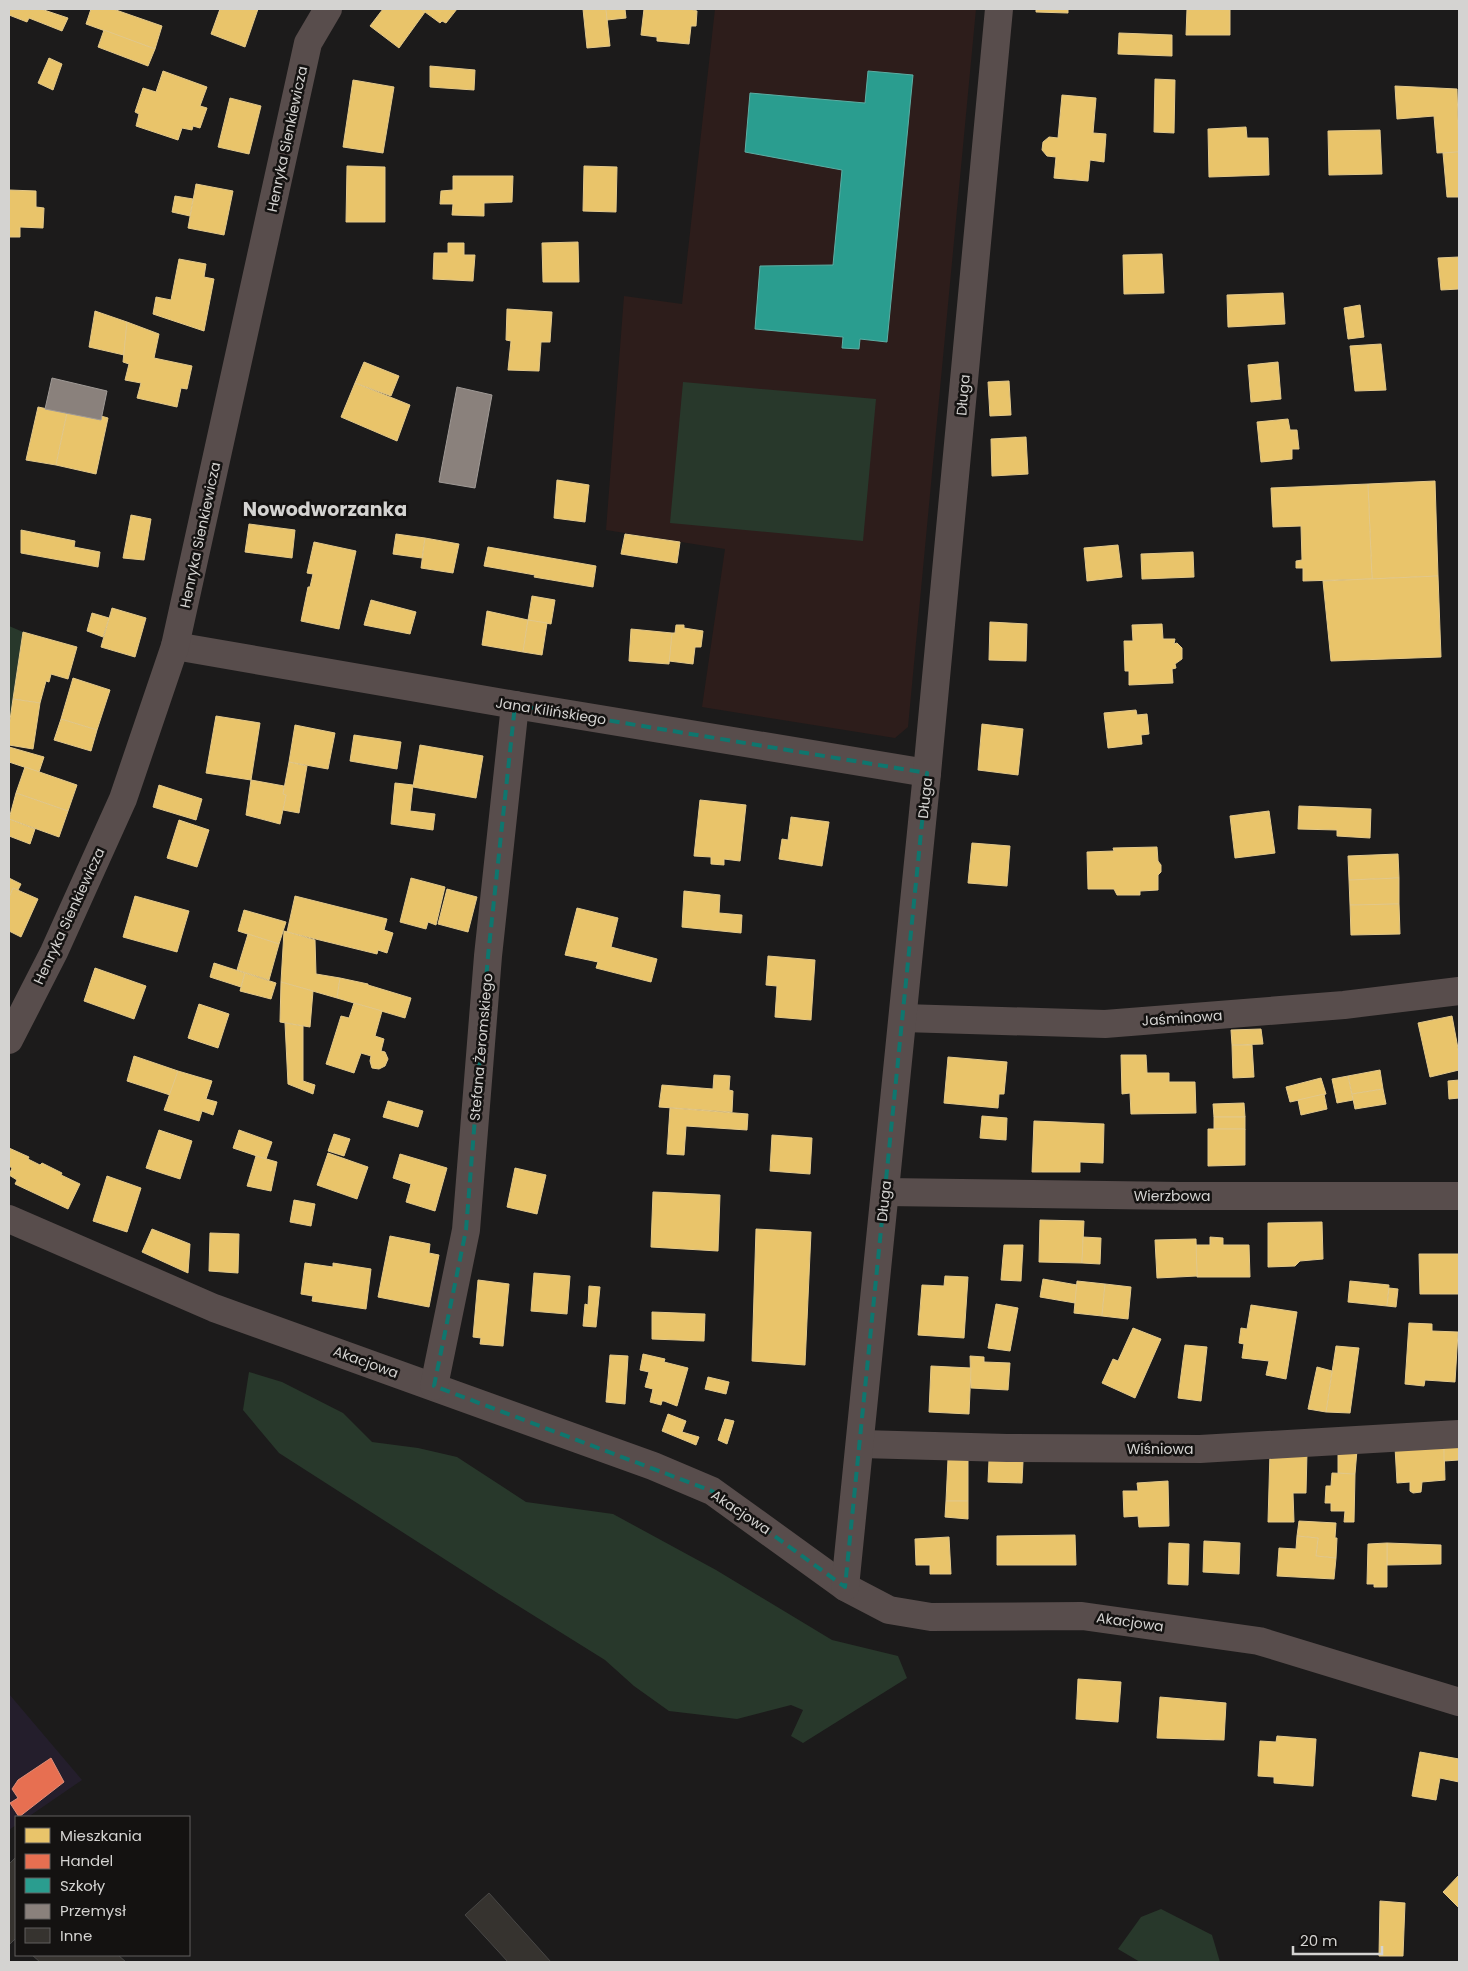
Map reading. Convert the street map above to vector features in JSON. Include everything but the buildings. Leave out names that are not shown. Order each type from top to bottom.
[{"type":"street","name":"Henryka Sienkiewicza","points":[[9,1040],[54,952],[123,799],[175,646],[308,43],[328,9]]},
{"type":"street","name":"Długa","points":[[845,1587],[927,773],[999,9]]},
{"type":"street","name":"Jana Kilińskiego","points":[[175,646],[515,705],[927,773]]},
{"type":"street","name":"Stefana Żeromskiego","points":[[434,1386],[466,1230],[488,956],[515,705]]},
{"type":"street","name":"Jaśminowa","points":[[903,1018],[1105,1024],[1344,1005],[1459,992]]},
{"type":"street","name":"Wierzbowa","points":[[885,1192],[1180,1196],[1459,1196]]},
{"type":"street","name":"Akacjowa","points":[[9,1219],[214,1308],[653,1466],[712,1491],[845,1587],[889,1610],[931,1617],[1082,1616],[1259,1641],[1459,1702]]},
{"type":"street","name":"Wiśniowa","points":[[860,1444],[1008,1448],[1200,1449],[1459,1434]]},
{"type":"highlighted area","points":[[515,705],[927,773],[845,1587],[712,1491],[434,1386],[466,1230],[488,956]]},
{"type":"shaded area","points":[[715,9],[976,9],[908,727],[895,738],[702,707],[725,549],[606,530],[624,296],[682,304]]},
{"type":"shaded area","points":[[9,1694],[82,1780],[29,1816],[15,1816],[15,1826],[9,1830]]},
{"type":"green space","points":[[683,382],[876,399],[863,541],[670,523]]},
{"type":"green space","points":[[9,626],[23,632],[9,727]]},
{"type":"green space","points":[[249,1372],[282,1382],[343,1413],[372,1442],[418,1448],[457,1457],[526,1502],[613,1514],[716,1570],[832,1640],[898,1656],[907,1678],[803,1743],[791,1736],[803,1710],[791,1705],[737,1719],[669,1711],[634,1686],[605,1660],[279,1453],[243,1410]]},
{"type":"green space","points":[[1161,1909],[1212,1935],[1220,1962],[1140,1962],[1118,1949],[1141,1917]]},
{"type":"district","name":"Nowodworzanka","points":[[325,509]]}]
